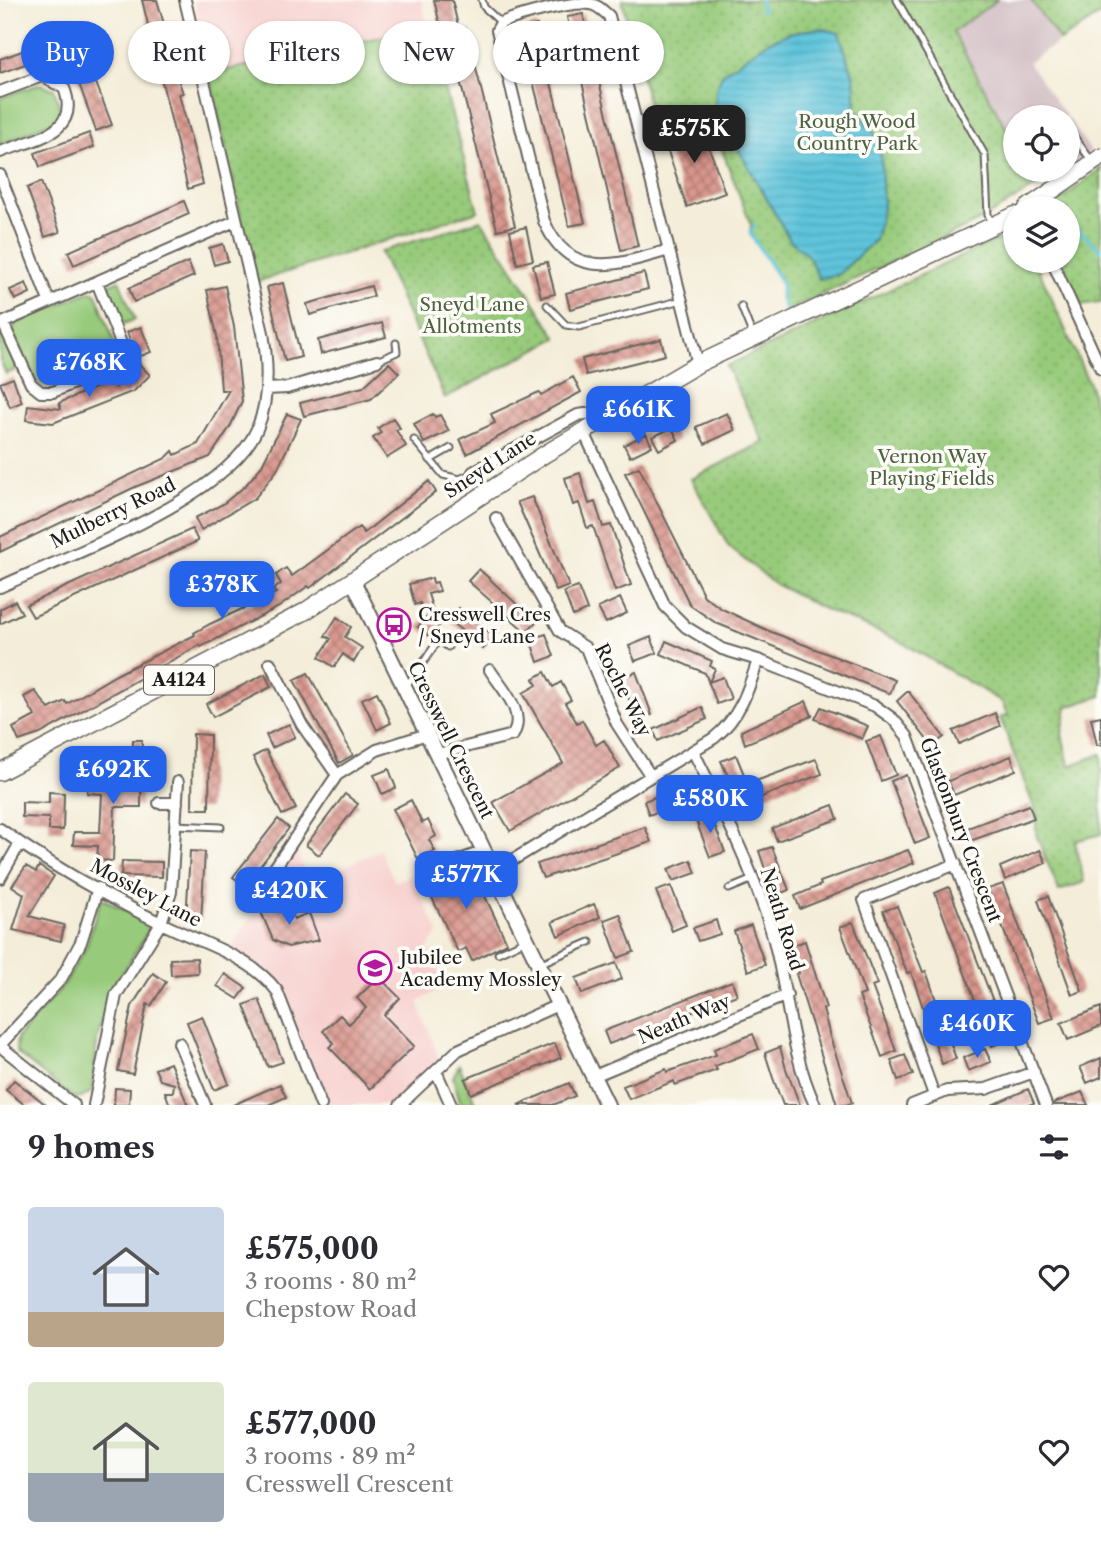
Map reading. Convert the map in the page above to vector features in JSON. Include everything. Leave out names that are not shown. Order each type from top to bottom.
[{"type":"main road","points":[[1045,196],[1097,160]]},
{"type":"main road","name":"Sneyd Lane","points":[[0,772],[239,648],[353,581],[583,430],[698,364],[1003,221]]},
{"type":"street","name":"Mulberry Road","points":[[0,587],[161,512],[222,473],[239,457],[257,429],[266,389],[268,363],[263,333],[185,0]]},
{"type":"street","points":[[510,21],[566,6],[588,4],[598,6],[609,16],[610,21]]},
{"type":"street","points":[[0,92],[42,76],[64,88],[70,104],[69,116],[61,126],[0,152]]},
{"type":"street","points":[[510,84],[544,221],[554,243],[572,257],[603,266],[669,250]]},
{"type":"street","points":[[626,84],[698,364]]},
{"type":"street","points":[[0,175],[49,301]]},
{"type":"street","points":[[97,282],[122,346],[120,358],[112,367],[52,392],[41,392],[32,384],[2,324],[49,301],[235,221]]},
{"type":"street","points":[[1057,273],[1101,369]]},
{"type":"street","points":[[266,389],[297,385],[377,361]]},
{"type":"street","points":[[472,472],[578,415],[592,413],[603,418]]},
{"type":"street","name":"Glastonbury Crescent","points":[[583,430],[666,606],[686,627],[722,649],[758,660],[875,706],[893,719],[907,736],[1046,1105]]},
{"type":"street","name":"Roche Way","points":[[496,518],[560,631],[586,649],[617,724],[650,775]]},
{"type":"street","name":"Cresswell Crescent","points":[[353,581],[493,873],[560,1004],[606,1104]]},
{"type":"street","points":[[493,873],[720,732],[735,716],[746,698],[758,660]]},
{"type":"street","points":[[275,668],[302,725],[337,775]]},
{"type":"street","points":[[438,754],[513,735],[518,726],[518,714],[491,670]]},
{"type":"street","points":[[258,892],[337,775],[377,750],[427,734]]},
{"type":"street","name":"Neath Road","points":[[693,751],[754,879],[772,934],[787,995],[803,1080],[815,1105]]},
{"type":"street","points":[[94,1105],[116,995],[161,923],[171,892],[178,782]]},
{"type":"street","points":[[159,803],[177,803]]},
{"type":"street","name":"Mossley Lane","points":[[0,830],[20,844],[161,923],[251,965],[267,978],[277,991],[318,1104]]},
{"type":"street","points":[[0,878],[20,844]]},
{"type":"street","points":[[934,1094],[864,900],[956,864]]},
{"type":"street","points":[[74,1105],[0,1046],[61,979],[81,942],[98,888]]},
{"type":"street","name":"Neath Way","points":[[594,1076],[787,995]]},
{"type":"street","points":[[400,1105],[458,1050],[560,1004]]},
{"type":"street","points":[[179,1043],[205,1105]]},
{"type":"street","points":[[436,1071],[451,1105]]},
{"type":"street","points":[[912,1105],[934,1094],[986,1088],[1034,1072]]},
{"type":"lane","points":[[482,0],[484,7],[500,21]]},
{"type":"lane","points":[[897,0],[985,155],[988,215],[994,226]]},
{"type":"lane","points":[[1080,142],[1097,160]]},
{"type":"lane","points":[[547,305],[566,325],[579,327],[682,300]]},
{"type":"lane","points":[[741,306],[754,336]]},
{"type":"lane","points":[[377,361],[393,356],[397,352],[396,342]]},
{"type":"lane","points":[[414,440],[443,475],[451,479],[472,472]]},
{"type":"lane","points":[[430,460],[451,447]]},
{"type":"lane","points":[[404,687],[417,675],[423,659],[439,640],[448,647]]},
{"type":"lane","points":[[175,825],[221,827]]},
{"type":"lane","points":[[425,871],[482,849]]},
{"type":"lane","points":[[729,889],[754,879]]},
{"type":"lane","points":[[498,953],[527,939]]},
{"type":"lane","points":[[539,964],[590,942]]},
{"type":"shaded area","points":[[194,0],[421,0],[426,21],[379,21],[379,38],[365,41],[365,21],[244,21],[244,66],[230,69],[230,21],[198,21]]},
{"type":"shaded area","points":[[997,0],[1031,0],[1060,41],[1028,62],[1058,105],[1003,105],[1003,123],[952,32]]},
{"type":"shaded area","points":[[1080,135],[1091,151],[1080,158]]},
{"type":"shaded area","name":"Jubilee Academy Mossley","points":[[295,850],[311,882],[380,850],[395,882],[411,875],[439,933],[427,948],[445,985],[418,1002],[440,1061],[392,1105],[329,1105],[322,1098],[284,993],[271,975],[232,947]]},
{"type":"green space","name":"Rough Wood Country Park","points":[[622,0],[997,0],[953,32],[1003,122],[1003,182],[1036,182],[1038,185],[1020,196],[1003,196],[1003,206],[981,220],[793,308],[787,314],[781,298],[782,283],[750,233],[751,225],[707,111],[655,129],[643,84],[664,84],[664,21],[627,21]]},
{"type":"green space","points":[[1031,0],[1101,0],[1101,14],[1060,41]]},
{"type":"green space","points":[[379,38],[379,84],[443,84],[478,211],[256,282],[211,84],[230,84],[230,69],[244,66],[244,84],[365,84],[365,41]]},
{"type":"green space","points":[[40,84],[54,89],[61,111],[58,119],[0,145],[0,98]]},
{"type":"green space","points":[[1101,168],[1101,302],[1080,305],[1063,273],[1080,273],[1080,196],[1066,196]]},
{"type":"green space","name":"Sneyd Lane Allotments","points":[[481,220],[557,338],[445,398],[380,252]]},
{"type":"green space","name":"Vernon Way Playing Fields","points":[[1002,237],[1003,273],[1040,273],[1091,388],[1101,436],[1101,696],[1067,707],[1062,734],[1069,766],[1101,754],[1101,834],[1075,841],[1084,882],[1059,891],[1036,834],[1036,813],[1000,717],[1008,716],[1002,702],[898,640],[824,609],[775,584],[729,547],[691,479],[764,442],[726,366]]},
{"type":"green space","points":[[119,280],[135,320],[120,325],[106,286]]},
{"type":"green space","points":[[91,291],[96,293],[117,350],[115,357],[47,387],[36,382],[12,331],[17,322]]},
{"type":"green space","points":[[3,334],[18,369],[6,374],[0,360],[0,335]]},
{"type":"green space","points":[[101,898],[153,924],[111,991],[97,1040],[92,1091],[82,1098],[72,1097],[16,1052],[17,1038],[64,985],[86,947]]},
{"type":"green space","points":[[459,1065],[476,1105],[461,1105],[453,1077]]},
{"type":"water","points":[[820,28],[839,33],[854,77],[856,110],[874,132],[881,154],[883,208],[875,240],[839,274],[819,279],[809,257],[790,240],[715,108],[716,89],[723,73],[768,42],[789,33]]},
{"type":"building","points":[[142,0],[157,0],[163,21],[147,21]]},
{"type":"building","points":[[434,0],[452,0],[457,21],[439,21]]},
{"type":"building","points":[[583,14],[585,21],[568,21],[567,17]]},
{"type":"building","points":[[21,51],[21,66],[0,73],[0,59]]},
{"type":"building","points":[[479,81],[515,226],[497,230],[461,84],[479,84]]},
{"type":"building","points":[[79,84],[96,84],[112,125],[96,131]]},
{"type":"building","points":[[162,84],[180,84],[183,93],[179,94],[203,184],[188,189]]},
{"type":"building","points":[[534,84],[551,84],[585,223],[569,226]]},
{"type":"building","points":[[583,84],[600,84],[638,246],[621,250]]},
{"type":"building","points":[[701,124],[725,193],[687,207],[663,137]]},
{"type":"building","points":[[89,133],[94,147],[40,167],[35,153]]},
{"type":"building","points":[[41,182],[60,232],[45,237],[27,188]]},
{"type":"building","points":[[184,201],[189,214],[74,265],[68,252]]},
{"type":"building","points":[[526,227],[533,260],[517,264],[510,231]]},
{"type":"building","points":[[223,244],[228,261],[214,265],[209,248]]},
{"type":"building","points":[[188,262],[194,276],[134,302],[129,288]]},
{"type":"building","points":[[547,262],[555,294],[541,297],[533,265]]},
{"type":"building","points":[[644,273],[648,289],[570,309],[566,293]]},
{"type":"building","points":[[26,283],[30,293],[15,300],[10,290]]},
{"type":"building","points":[[283,283],[301,357],[285,361],[267,287]]},
{"type":"building","points":[[225,286],[234,327],[242,401],[230,427],[210,457],[135,487],[0,552],[0,537],[166,458],[173,451],[175,455],[198,444],[229,390],[221,390],[217,336],[207,290]]},
{"type":"building","points":[[371,286],[374,296],[310,315],[307,304]]},
{"type":"building","points":[[382,323],[386,337],[321,354],[318,340]]},
{"type":"building","points":[[141,327],[151,352],[136,358],[127,332]]},
{"type":"building","points":[[661,339],[665,355],[586,375],[582,359]]},
{"type":"building","points":[[389,363],[399,373],[371,399],[304,416],[300,403],[363,387]]},
{"type":"building","points":[[139,364],[150,375],[134,391],[53,423],[26,420],[28,405],[61,409],[59,403],[113,380],[116,387]]},
{"type":"building","points":[[573,377],[581,392],[467,454],[460,439],[495,423],[491,414],[539,392],[541,395]]},
{"type":"building","points":[[13,378],[22,402],[10,407],[0,383]]},
{"type":"building","points":[[727,413],[735,430],[705,444],[696,427]]},
{"type":"building","points":[[287,414],[301,419],[277,470],[255,498],[201,530],[195,518],[223,504],[245,486],[261,467]]},
{"type":"building","points":[[433,414],[435,417],[440,415],[449,431],[424,443],[414,424]]},
{"type":"building","points":[[393,418],[400,428],[396,430],[406,446],[387,458],[373,438],[381,433],[378,428]]},
{"type":"building","points":[[672,428],[678,440],[659,450],[652,437]]},
{"type":"building","points":[[646,434],[652,446],[630,457],[624,445]]},
{"type":"building","points":[[639,467],[704,596],[722,609],[769,631],[895,680],[890,694],[716,623],[690,605],[625,473]]},
{"type":"building","points":[[580,473],[589,504],[595,502],[603,527],[611,525],[631,585],[615,591],[593,526],[587,528],[579,503],[573,505],[565,478]]},
{"type":"building","points":[[429,481],[436,492],[310,588],[308,586],[279,607],[201,647],[200,645],[40,734],[19,741],[13,728],[35,716],[24,697],[35,691],[49,709],[65,701],[67,704],[116,675],[195,635],[194,633],[210,624],[276,593],[273,590],[281,584],[276,575],[286,568],[292,576],[359,527],[364,533]]},
{"type":"building","points":[[532,497],[569,586],[556,591],[517,502]]},
{"type":"building","points":[[192,529],[198,541],[33,617],[26,605]]},
{"type":"building","points":[[479,569],[536,622],[526,632],[468,581]]},
{"type":"building","points":[[432,578],[433,583],[437,582],[440,591],[428,594],[432,607],[423,610],[420,603],[415,605],[409,584]]},
{"type":"building","points":[[578,587],[587,610],[573,616],[564,592]]},
{"type":"building","points":[[620,598],[627,613],[606,623],[598,608]]},
{"type":"building","points":[[15,601],[22,613],[0,624],[0,609]]},
{"type":"building","points":[[459,608],[494,637],[483,649],[449,620]]},
{"type":"building","points":[[428,616],[439,626],[430,637],[418,627]]},
{"type":"building","points":[[337,617],[351,627],[345,637],[362,648],[354,662],[343,654],[334,667],[319,657],[331,639],[325,636]]},
{"type":"building","points":[[546,634],[554,656],[538,662],[530,639]]},
{"type":"building","points":[[651,637],[657,653],[635,661],[629,646]]},
{"type":"building","points":[[666,641],[712,661],[710,666],[715,669],[709,682],[723,677],[731,699],[717,704],[705,673],[661,654]]},
{"type":"building","points":[[545,672],[553,687],[561,682],[571,700],[565,703],[577,723],[582,720],[596,745],[604,740],[620,768],[510,831],[493,802],[563,763],[523,693],[537,685],[533,679]]},
{"type":"building","points":[[636,672],[652,715],[637,720],[621,678]]},
{"type":"building","points":[[308,673],[353,755],[339,763],[294,680]]},
{"type":"building","points":[[265,674],[271,687],[213,717],[206,704]]},
{"type":"building","points":[[908,691],[944,737],[932,746],[897,701]]},
{"type":"building","points":[[377,692],[391,723],[377,730],[362,699]]},
{"type":"building","points":[[806,701],[812,716],[745,744],[741,731]]},
{"type":"building","points":[[702,707],[707,719],[658,741],[653,730]]},
{"type":"building","points":[[821,707],[868,726],[862,739],[815,719]]},
{"type":"building","points":[[995,713],[1000,726],[959,744],[953,731]]},
{"type":"building","points":[[1101,716],[1101,745],[1097,745],[1091,718]]},
{"type":"building","points":[[289,724],[295,737],[272,748],[266,735]]},
{"type":"building","points":[[193,734],[210,735],[209,809],[192,809]]},
{"type":"building","points":[[881,736],[896,775],[881,781],[866,741]]},
{"type":"building","points":[[133,740],[142,740],[141,807],[115,807],[113,861],[97,860],[98,846],[73,845],[74,832],[100,832],[102,794],[87,793],[88,779],[132,780]]},
{"type":"building","points":[[266,750],[296,809],[282,815],[253,757]]},
{"type":"building","points":[[736,755],[745,777],[731,783],[721,761]]},
{"type":"building","points":[[1011,756],[1016,770],[954,795],[948,781]]},
{"type":"building","points":[[816,759],[822,774],[759,798],[753,782]]},
{"type":"building","points":[[389,769],[396,788],[382,794],[374,775]]},
{"type":"building","points":[[906,775],[930,838],[915,844],[891,781]]},
{"type":"building","points":[[683,786],[688,800],[649,815],[644,801]]},
{"type":"building","points":[[49,792],[64,793],[63,830],[49,830],[49,818],[22,817],[22,802],[49,803]]},
{"type":"building","points":[[345,794],[358,804],[319,855],[306,845]]},
{"type":"building","points":[[411,800],[422,823],[428,820],[436,836],[429,840],[435,851],[418,859],[393,809]]},
{"type":"building","points":[[833,805],[838,819],[777,841],[772,828]]},
{"type":"building","points":[[1029,805],[1034,818],[970,841],[965,829]]},
{"type":"building","points":[[710,813],[725,852],[710,857],[695,818]]},
{"type":"building","points":[[278,819],[289,828],[245,886],[233,877]]},
{"type":"building","points":[[645,827],[651,842],[543,878],[537,864]]},
{"type":"building","points":[[772,847],[789,890],[774,896],[759,851]]},
{"type":"building","points":[[908,850],[914,863],[800,909],[795,896],[821,885],[820,882]]},
{"type":"building","points":[[1040,850],[1046,863],[1005,880],[1000,867]]},
{"type":"building","points":[[190,851],[205,852],[201,922],[186,921]]},
{"type":"building","points":[[468,860],[507,943],[472,961],[466,948],[458,952],[424,881]]},
{"type":"building","points":[[691,860],[696,873],[673,881],[668,869]]},
{"type":"building","points":[[122,861],[162,862],[162,877],[121,876]]},
{"type":"building","points":[[26,866],[36,872],[39,866],[54,876],[29,916],[64,925],[61,941],[13,930],[24,894],[12,886]]},
{"type":"building","points":[[1003,884],[1054,1018],[1039,1023],[988,889]]},
{"type":"building","points":[[671,886],[686,925],[672,931],[656,891]]},
{"type":"building","points":[[949,887],[1008,1040],[992,1046],[935,893]]},
{"type":"building","points":[[1048,896],[1082,991],[1072,995],[1038,900]]},
{"type":"building","points":[[288,903],[294,919],[309,913],[319,940],[288,947],[273,940],[261,912]]},
{"type":"building","points":[[594,904],[600,917],[558,936],[552,922]]},
{"type":"building","points":[[897,906],[923,972],[926,971],[956,1059],[942,1064],[911,972],[907,973],[883,911]]},
{"type":"building","points":[[620,914],[634,952],[618,958],[604,920]]},
{"type":"building","points":[[716,920],[720,934],[698,941],[693,928]]},
{"type":"building","points":[[853,922],[877,984],[872,986],[896,1051],[882,1057],[859,996],[865,994],[840,927]]},
{"type":"building","points":[[751,925],[765,965],[748,971],[734,931]]},
{"type":"building","points":[[805,941],[826,1008],[823,1009],[830,1037],[852,1103],[846,1105],[837,1105],[796,974],[799,973],[790,946]]},
{"type":"building","points":[[197,958],[198,973],[171,975],[170,959]]},
{"type":"building","points":[[616,963],[622,979],[582,994],[576,978]]},
{"type":"building","points":[[153,973],[166,982],[151,1006],[147,1004],[133,1074],[118,1071],[132,1006]]},
{"type":"building","points":[[225,974],[246,988],[238,999],[217,986]]},
{"type":"building","points":[[379,977],[400,998],[384,1015],[414,1046],[370,1089],[329,1047],[334,1043],[323,1031],[340,1015],[349,1024],[366,1008],[357,998]]},
{"type":"building","points":[[732,981],[737,995],[609,1044],[604,1031]]},
{"type":"building","points":[[259,999],[283,1062],[268,1067],[244,1005]]},
{"type":"building","points":[[1101,1007],[1101,1026],[1068,1040],[1061,1023]]},
{"type":"building","points":[[202,1016],[229,1084],[214,1090],[187,1022]]},
{"type":"building","points":[[753,1034],[759,1049],[715,1066],[717,1070],[675,1085],[674,1081],[629,1099],[623,1086],[666,1069],[667,1072],[716,1055],[714,1049]]},
{"type":"building","points":[[555,1043],[561,1058],[471,1094],[465,1079]]},
{"type":"building","points":[[780,1047],[800,1105],[783,1105],[773,1078],[765,1053]]},
{"type":"building","points":[[985,1049],[991,1062],[968,1071],[963,1058]]},
{"type":"building","points":[[905,1055],[913,1075],[898,1080],[891,1060]]},
{"type":"building","points":[[1101,1058],[1101,1077],[1087,1083],[1080,1067]]},
{"type":"building","points":[[170,1063],[188,1105],[170,1105],[165,1092],[173,1092],[174,1084],[160,1080],[155,1069]]},
{"type":"building","points":[[14,1080],[46,1105],[25,1105],[6,1090]]},
{"type":"building","points":[[569,1083],[575,1096],[553,1105],[518,1105]]},
{"type":"building","points":[[280,1084],[286,1097],[268,1105],[233,1105]]},
{"type":"building","points":[[115,1088],[130,1089],[129,1105],[114,1105]]},
{"type":"building","points":[[1028,1089],[1034,1103],[992,1105]]},
{"type":"building","points":[[1082,1092],[1088,1105],[1054,1105],[1054,1103]]},
{"type":"waterway","points":[[760,0],[762,11]]},
{"type":"waterway","points":[[755,225],[750,233],[782,283],[781,298],[787,314]]},
{"type":"waterway","points":[[1080,232],[1101,250]]},
{"type":"place","name":"Cresswell Cres / Sneyd Lane","points":[[394,625]]},
{"type":"place","name":"Jubilee Academy Mossley","points":[[375,968]]}]
